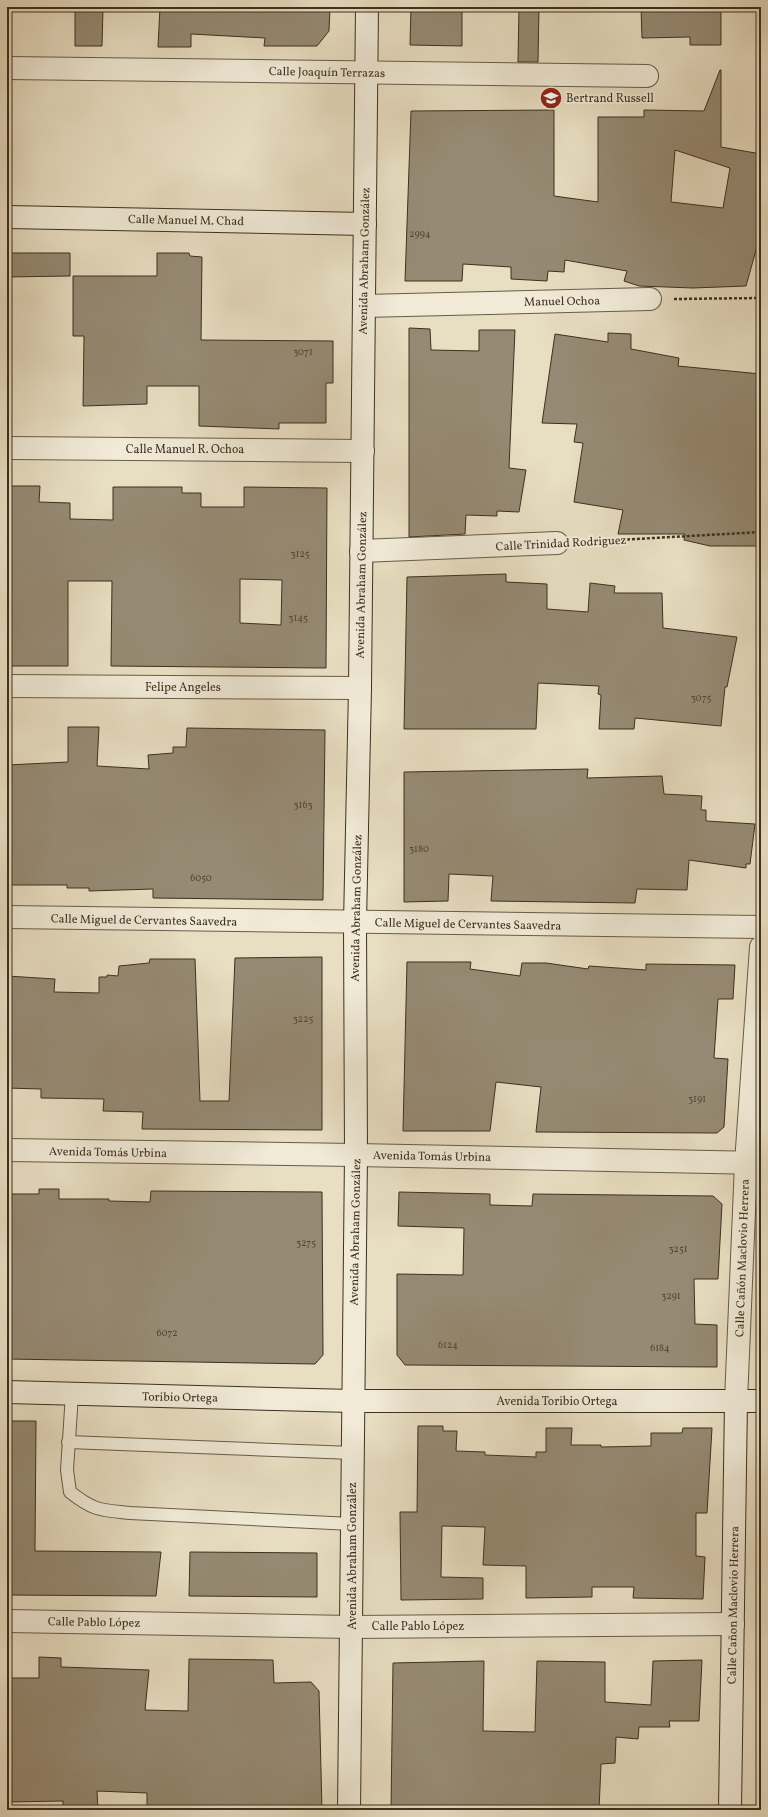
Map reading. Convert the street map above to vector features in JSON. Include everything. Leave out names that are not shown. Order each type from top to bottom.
[{"type":"street","name":"Avenida Abraham González","points":[[349,1810],[353,1454],[352,1401],[356,1155],[355,923],[360,688],[367,7]]},
{"type":"street","name":"Calle Joaquín Terrazas","points":[[7,68],[647,76]]},
{"type":"street","name":"Calle Manuel M. Chad","points":[[7,217],[365,224]]},
{"type":"street","name":"Manuel Ochoa","points":[[364,306],[650,299]]},
{"type":"street","name":"Calle Manuel R. Ochoa","points":[[7,448],[362,451]]},
{"type":"street","name":"Calle Trinidad Rodriguez","points":[[361,551],[557,544]]},
{"type":"street","name":"Felipe Angeles","points":[[7,686],[360,688]]},
{"type":"street","name":"Calle Miguel de Cervantes Saavedra","points":[[7,917],[355,923],[761,927]]},
{"type":"street","name":"Calle Cañón Maclovio Herrera","points":[[736,1401],[753,1163],[761,947]]},
{"type":"street","name":"Avenida Tomás Urbina","points":[[7,1150],[753,1163]]},
{"type":"street","name":"Toribio Ortega","points":[[7,1392],[352,1401]]},
{"type":"street","name":"Avenida Toribio Ortega","points":[[352,1401],[761,1401]]},
{"type":"street","name":"Calle Cañon Maclovio Herrera","points":[[730,1810],[736,1401]]},
{"type":"street","name":"Calle Pablo López","points":[[7,1621],[351,1627],[733,1624]]},
{"type":"lane","points":[[72,1394],[67,1470],[70,1492],[86,1504],[99,1510],[130,1513],[352,1524]]},
{"type":"lane","points":[[68,1442],[353,1454]]},
{"type":"path","points":[[650,299],[761,298]]},
{"type":"path","name":"Calle Trinidad Rodriguez","points":[[557,544],[761,532]]},
{"type":"building","points":[[75,7],[103,7],[102,46],[75,46]]},
{"type":"building","points":[[160,7],[330,7],[329,31],[317,46],[264,46],[265,38],[191,34],[191,47],[158,47]]},
{"type":"building","points":[[411,7],[462,7],[462,46],[410,45]]},
{"type":"building","points":[[519,7],[539,7],[538,62],[518,62]]},
{"type":"building","points":[[641,7],[721,9],[721,45],[690,45],[690,37],[642,38]]},
{"type":"building","points":[[721,70],[721,147],[761,154],[761,232],[746,286],[693,288],[639,286],[624,281],[627,271],[565,260],[564,272],[548,271],[547,281],[511,279],[511,267],[463,264],[462,281],[405,281],[411,111],[554,110],[554,196],[598,202],[598,117],[644,117],[644,110],[704,111]],"holes":[[[675,150],[730,168],[723,208],[671,202]]]},
{"type":"building","points":[[7,253],[70,253],[70,276],[7,277]]},
{"type":"building","points":[[157,253],[189,253],[190,256],[202,257],[201,340],[333,341],[333,383],[326,383],[326,423],[279,423],[279,429],[199,426],[199,386],[147,386],[147,404],[83,406],[84,336],[73,336],[73,276],[157,276]]},
{"type":"building","points":[[409,328],[430,329],[431,350],[479,351],[479,330],[515,330],[509,468],[526,470],[519,512],[497,511],[497,516],[466,515],[465,534],[409,537]]},
{"type":"building","points":[[608,333],[631,334],[631,349],[679,358],[678,366],[761,374],[761,546],[710,546],[684,540],[685,534],[618,534],[623,510],[574,502],[583,443],[574,442],[577,424],[542,423],[555,334],[608,342]]},
{"type":"building","points":[[7,486],[40,486],[39,502],[70,503],[70,519],[113,520],[113,487],[182,487],[182,493],[201,493],[201,507],[244,507],[244,487],[327,488],[326,668],[111,666],[112,581],[68,581],[68,666],[7,666]],"holes":[[[240,579],[282,580],[281,625],[240,623]]]},
{"type":"building","points":[[506,574],[506,582],[547,584],[547,609],[588,612],[590,583],[615,586],[614,593],[662,593],[663,628],[737,637],[727,687],[725,687],[721,726],[635,718],[634,729],[599,729],[601,695],[598,694],[599,686],[538,683],[536,729],[404,729],[407,577]]},
{"type":"building","points":[[68,727],[99,727],[97,766],[149,769],[148,755],[173,753],[173,747],[186,747],[187,728],[325,730],[323,900],[153,898],[153,889],[89,891],[89,888],[67,888],[67,885],[7,885],[7,765],[68,762]]},
{"type":"building","points":[[588,769],[587,778],[662,776],[664,794],[702,796],[701,810],[706,810],[706,821],[755,824],[750,864],[746,864],[746,868],[689,860],[687,890],[637,889],[635,903],[491,901],[493,876],[449,874],[448,901],[404,902],[404,772]]},
{"type":"building","points":[[322,957],[322,1130],[142,1129],[143,1112],[103,1111],[104,1099],[41,1098],[41,1089],[7,1088],[7,976],[55,979],[54,992],[99,993],[99,977],[107,977],[107,975],[118,976],[119,966],[149,963],[150,959],[195,959],[200,1101],[229,1101],[235,958]]},
{"type":"building","points":[[407,962],[471,962],[470,969],[520,976],[522,963],[546,963],[588,969],[589,966],[646,970],[646,964],[735,965],[733,999],[718,999],[714,1058],[728,1059],[724,1127],[717,1133],[536,1132],[541,1087],[496,1082],[490,1131],[403,1131]]},
{"type":"building","points":[[39,1189],[59,1189],[59,1199],[109,1199],[109,1201],[150,1202],[151,1191],[322,1192],[323,1355],[315,1364],[7,1359],[7,1194],[39,1194]]},
{"type":"building","points":[[399,1192],[490,1194],[490,1205],[532,1206],[533,1194],[713,1196],[722,1204],[718,1279],[694,1279],[695,1324],[717,1325],[717,1367],[405,1365],[397,1355],[397,1274],[463,1275],[464,1228],[398,1226]]},
{"type":"building","points":[[7,1421],[36,1421],[35,1551],[161,1552],[156,1596],[7,1595]]},
{"type":"building","points":[[418,1426],[443,1426],[443,1431],[457,1431],[456,1451],[485,1452],[485,1455],[536,1457],[536,1452],[546,1452],[546,1428],[572,1428],[571,1445],[601,1445],[601,1447],[651,1446],[651,1433],[682,1433],[683,1428],[712,1428],[707,1513],[696,1513],[696,1556],[705,1557],[703,1599],[633,1598],[634,1587],[592,1587],[592,1597],[526,1598],[526,1566],[483,1565],[485,1527],[442,1526],[441,1577],[483,1578],[483,1599],[401,1600],[400,1512],[417,1512]]},
{"type":"building","points":[[190,1552],[317,1553],[317,1597],[189,1596]]},
{"type":"building","points":[[39,1657],[61,1658],[61,1667],[149,1670],[145,1710],[188,1711],[189,1659],[273,1660],[274,1683],[311,1682],[319,1691],[322,1810],[147,1810],[147,1793],[97,1791],[98,1810],[63,1810],[63,1801],[7,1802],[7,1678],[39,1678]]},
{"type":"building","points":[[702,1660],[699,1721],[669,1721],[670,1727],[639,1727],[638,1739],[616,1737],[615,1763],[601,1764],[599,1810],[391,1810],[393,1663],[484,1661],[483,1731],[535,1732],[537,1661],[605,1662],[605,1702],[651,1705],[653,1661]]},
{"type":"place","name":"Bertrand Russell","points":[[551,98]]}]
